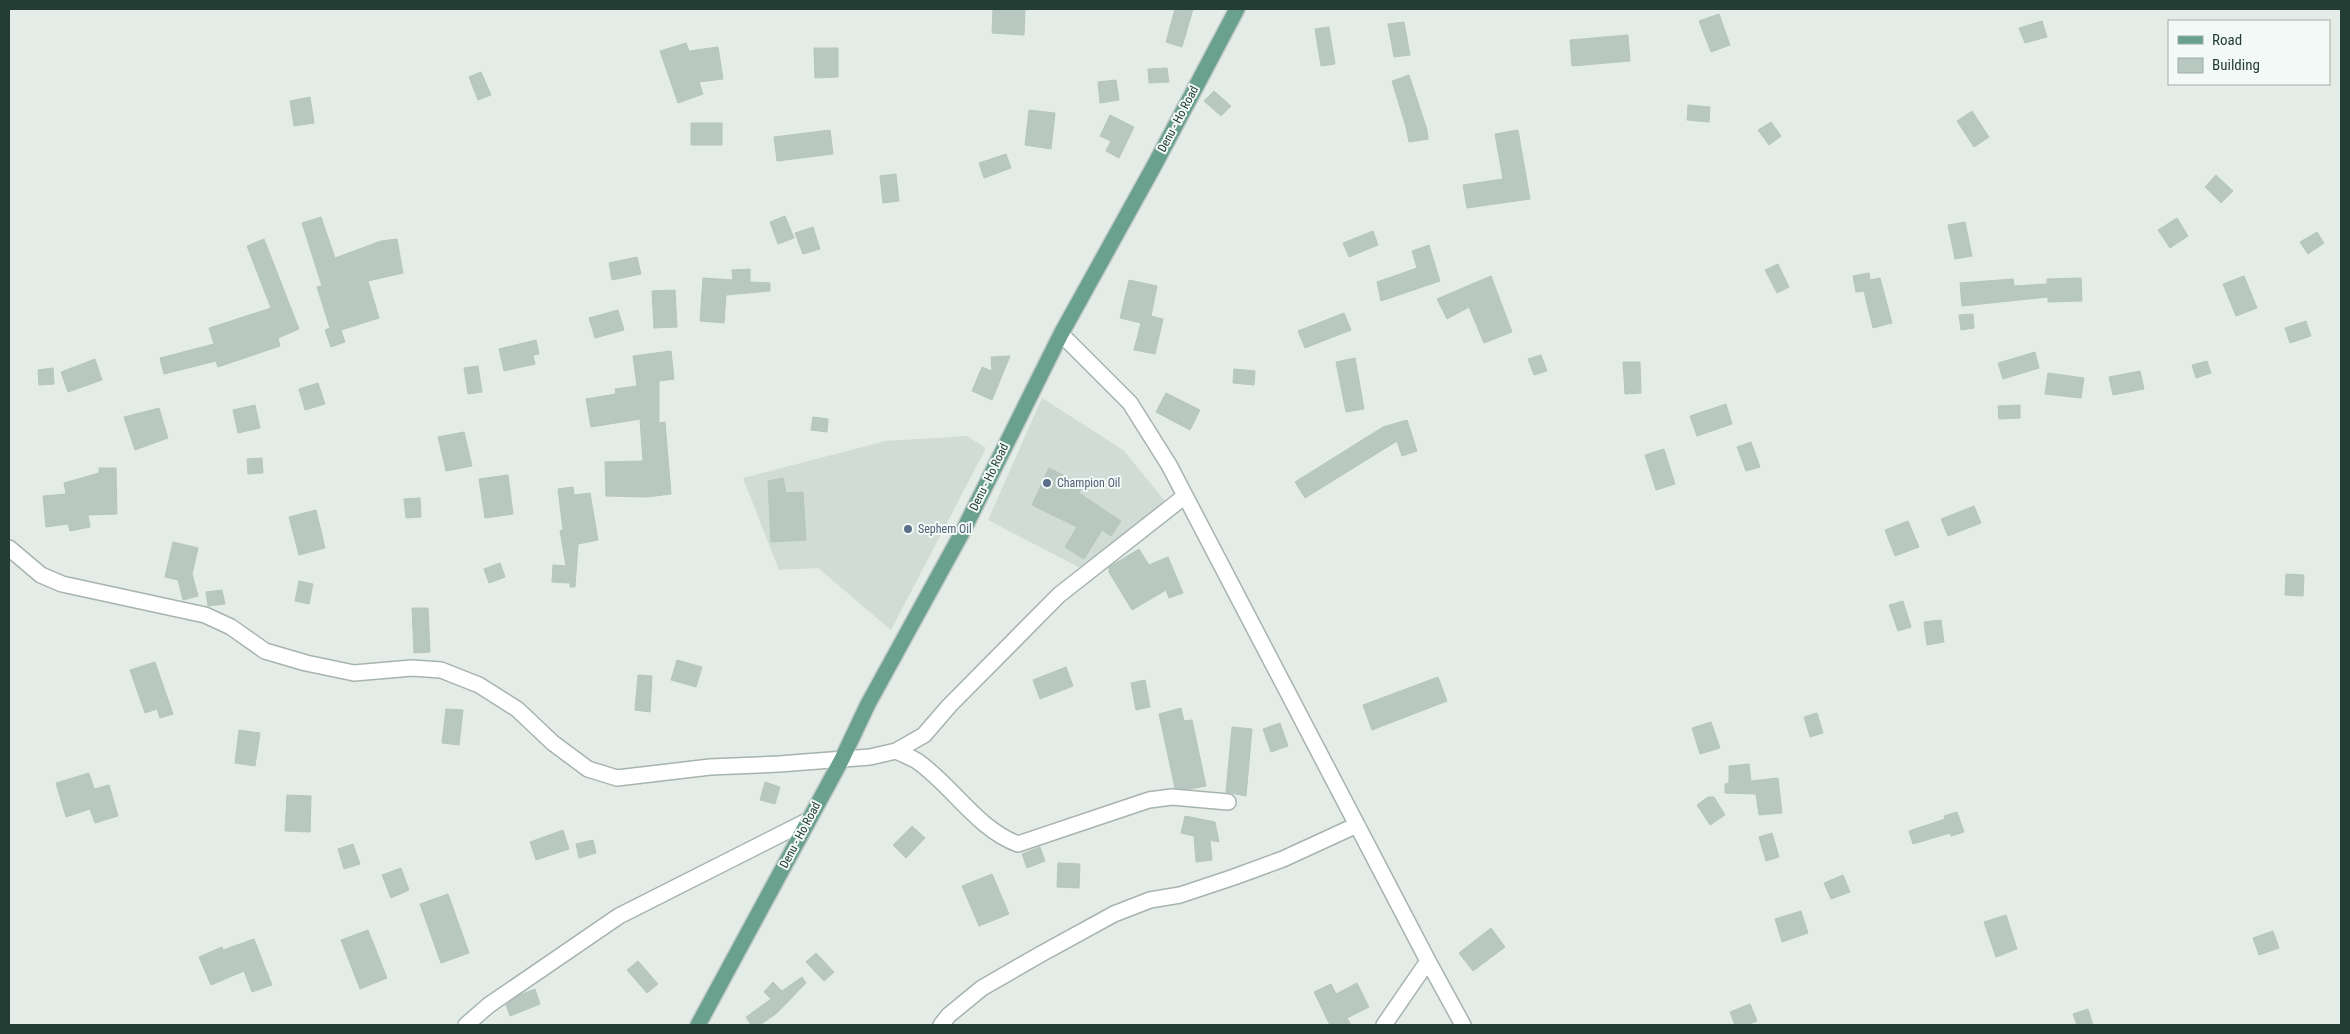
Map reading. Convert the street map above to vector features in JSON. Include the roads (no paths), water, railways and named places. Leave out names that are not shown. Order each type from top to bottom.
[{"type":"main road","name":"Denu - Ho Road","points":[[698,1025],[842,759],[868,704],[963,531],[1061,334],[1154,166],[1237,9]]},
{"type":"street","points":[[1061,334],[1130,404],[1169,465],[1463,1025]]},
{"type":"street","points":[[9,548],[41,575],[62,584],[205,615],[231,627],[265,651],[306,663],[354,673],[412,668],[441,670],[479,685],[517,708],[553,743],[588,769],[618,778],[710,767],[870,757],[896,751],[924,735],[956,699],[1060,595],[1185,496]]},
{"type":"street","points":[[896,751],[916,761],[987,825],[1008,840],[1018,844],[1149,800],[1172,797],[1228,802]]},
{"type":"street","points":[[466,1025],[489,1005],[619,916],[807,821]]},
{"type":"street","points":[[941,1025],[949,1015],[982,988],[1114,914],[1150,900],[1180,895],[1234,877],[1283,859],[1357,825]]},
{"type":"street","points":[[1384,1025],[1428,961]]},
{"type":"place","name":"Champion Oil","points":[[1047,483]]},
{"type":"place","name":"Sephem Oil","points":[[908,529]]}]
